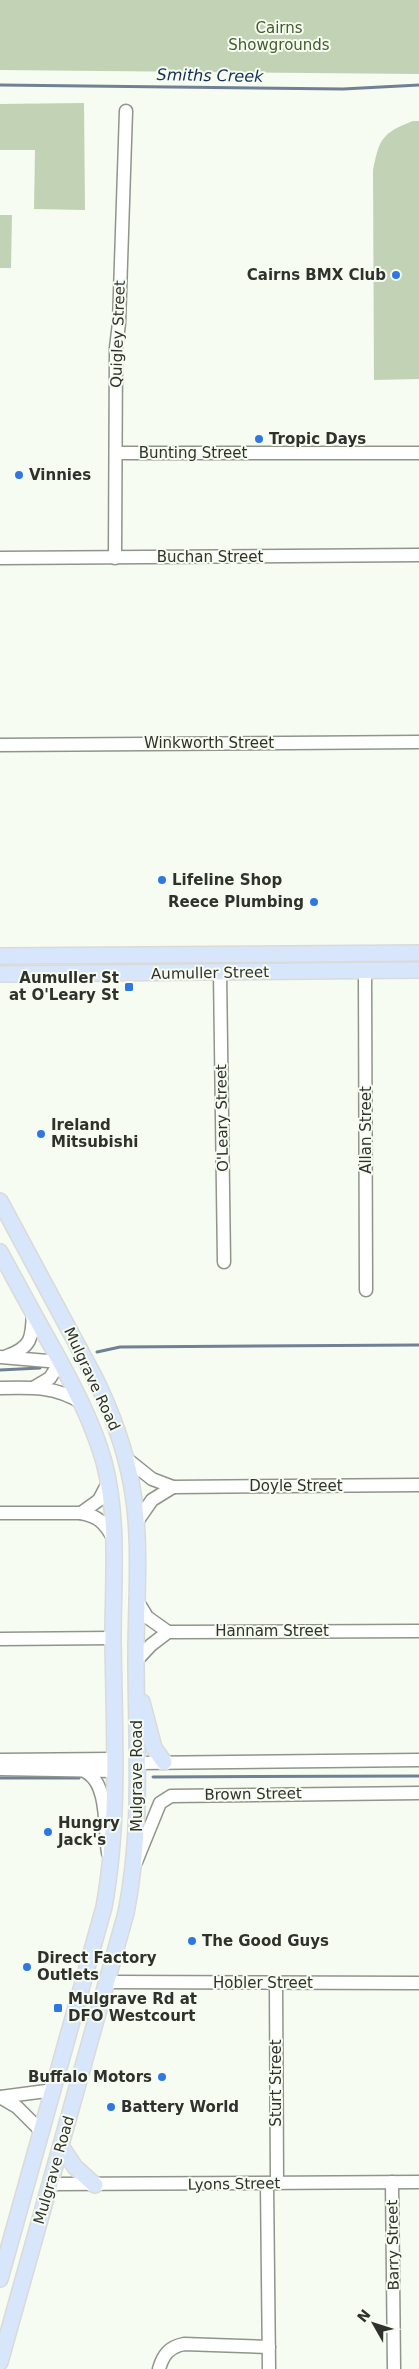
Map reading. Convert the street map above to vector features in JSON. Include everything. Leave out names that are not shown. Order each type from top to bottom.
[{"type":"main road","name":"Aumuller Street","points":[[0,956],[419,953]]},
{"type":"main road","points":[[34,956],[35,965],[39,968],[68,968],[99,974]]},
{"type":"main road","name":"Aumuller Street","points":[[0,974],[419,970]]},
{"type":"main road","name":"Mulgrave Road","points":[[0,2362],[126,1914],[134,1868],[138,1763],[136,1523],[134,1499],[126,1459],[108,1405],[95,1378],[2,1208]]},
{"type":"main road","name":"Mulgrave Road","points":[[0,1252],[82,1403],[99,1445],[108,1483],[113,1538],[114,1765],[110,1869],[104,1907],[0,2279]]},
{"type":"main road","points":[[136,1682],[154,1745],[164,1762]]},
{"type":"main road","points":[[114,1765],[138,1763]]},
{"type":"main road","points":[[61,2146],[75,2167],[95,2185]]},
{"type":"main road","points":[[28,2182],[50,2184]]},
{"type":"street","name":"Quigley Street","points":[[115,558],[116,348],[119,323],[126,111]]},
{"type":"street","name":"Bunting Street","points":[[116,453],[419,452]]},
{"type":"street","name":"Buchan Street","points":[[0,558],[419,555]]},
{"type":"street","name":"Winkworth Street","points":[[0,745],[419,742]]},
{"type":"street","name":"Allan Street","points":[[365,971],[366,1290]]},
{"type":"street","name":"O'Leary Street","points":[[220,973],[224,1262]]},
{"type":"street","points":[[2,1357],[21,1351],[27,1345],[31,1334],[33,1312]]},
{"type":"street","points":[[2,1357],[60,1362],[48,1380],[35,1387]]},
{"type":"street","points":[[0,1388],[35,1387],[59,1391],[82,1403]]},
{"type":"street","name":"Doyle Street","points":[[126,1459],[152,1479],[174,1487],[419,1485]]},
{"type":"street","points":[[81,1513],[99,1500],[108,1483]]},
{"type":"street","points":[[136,1523],[152,1500],[174,1487]]},
{"type":"street","points":[[0,1513],[81,1513],[100,1519],[113,1538]]},
{"type":"street","points":[[136,1599],[147,1617],[168,1632],[151,1645],[136,1661]]},
{"type":"street","name":"Hannam Street","points":[[168,1632],[419,1631]]},
{"type":"street","points":[[0,1639],[113,1638]]},
{"type":"street","points":[[0,1760],[114,1765]]},
{"type":"street","points":[[138,1763],[419,1760]]},
{"type":"street","points":[[0,1769],[86,1772],[114,1765]]},
{"type":"street","points":[[86,1772],[92,1776],[100,1789],[110,1869]]},
{"type":"street","name":"Brown Street","points":[[134,1868],[158,1805],[168,1797],[419,1793]]},
{"type":"street","name":"Hobler Street","points":[[107,1982],[419,1983]]},
{"type":"street","name":"Sturt Street","points":[[269,2369],[276,1983]]},
{"type":"street","points":[[0,2097],[54,2090]]},
{"type":"street","points":[[0,2097],[17,2107],[42,2132]]},
{"type":"street","name":"Barry Street","points":[[392,2182],[394,2369]]},
{"type":"street","name":"Lyons Street","points":[[50,2184],[419,2182]]},
{"type":"street","points":[[159,2369],[168,2351],[174,2346],[184,2344],[269,2347]]},
{"type":"green space","name":"Cairns Showgrounds","points":[[0,0],[419,0],[419,74],[0,70]]},
{"type":"green space","points":[[84,103],[85,210],[34,209],[35,150],[0,150],[0,104]]},
{"type":"green space","name":"Cairns BMX Club","points":[[413,121],[419,121],[419,379],[374,380],[373,170],[377,151],[384,138],[395,129]]},
{"type":"green space","points":[[0,215],[12,215],[11,268],[0,268]]},
{"type":"waterway","name":"Smiths Creek","points":[[0,85],[343,89],[419,85]]},
{"type":"waterway","points":[[97,1352],[120,1347],[419,1345]]},
{"type":"waterway","points":[[0,1370],[40,1368]]},
{"type":"waterway","points":[[153,1777],[419,1776]]},
{"type":"waterway","points":[[0,1778],[79,1778]]},
{"type":"place","name":"Cairns BMX Club","points":[[396,275]]},
{"type":"place","name":"Tropic Days","points":[[259,439]]},
{"type":"place","name":"Vinnies","points":[[19,475]]},
{"type":"place","name":"Lifeline Shop","points":[[162,880]]},
{"type":"place","name":"Reece Plumbing","points":[[314,902]]},
{"type":"place","name":"Aumuller St at O'Leary St","points":[[129,987]]},
{"type":"place","name":"Ireland Mitsubishi","points":[[41,1134]]},
{"type":"place","name":"Hungry Jack's","points":[[48,1832]]},
{"type":"place","name":"The Good Guys","points":[[192,1941]]},
{"type":"place","name":"Direct Factory Outlets","points":[[27,1967]]},
{"type":"place","name":"Mulgrave Rd at DFO Westcourt","points":[[58,2008]]},
{"type":"place","name":"Buffalo Motors","points":[[162,2077]]},
{"type":"place","name":"Battery World","points":[[111,2107]]}]
